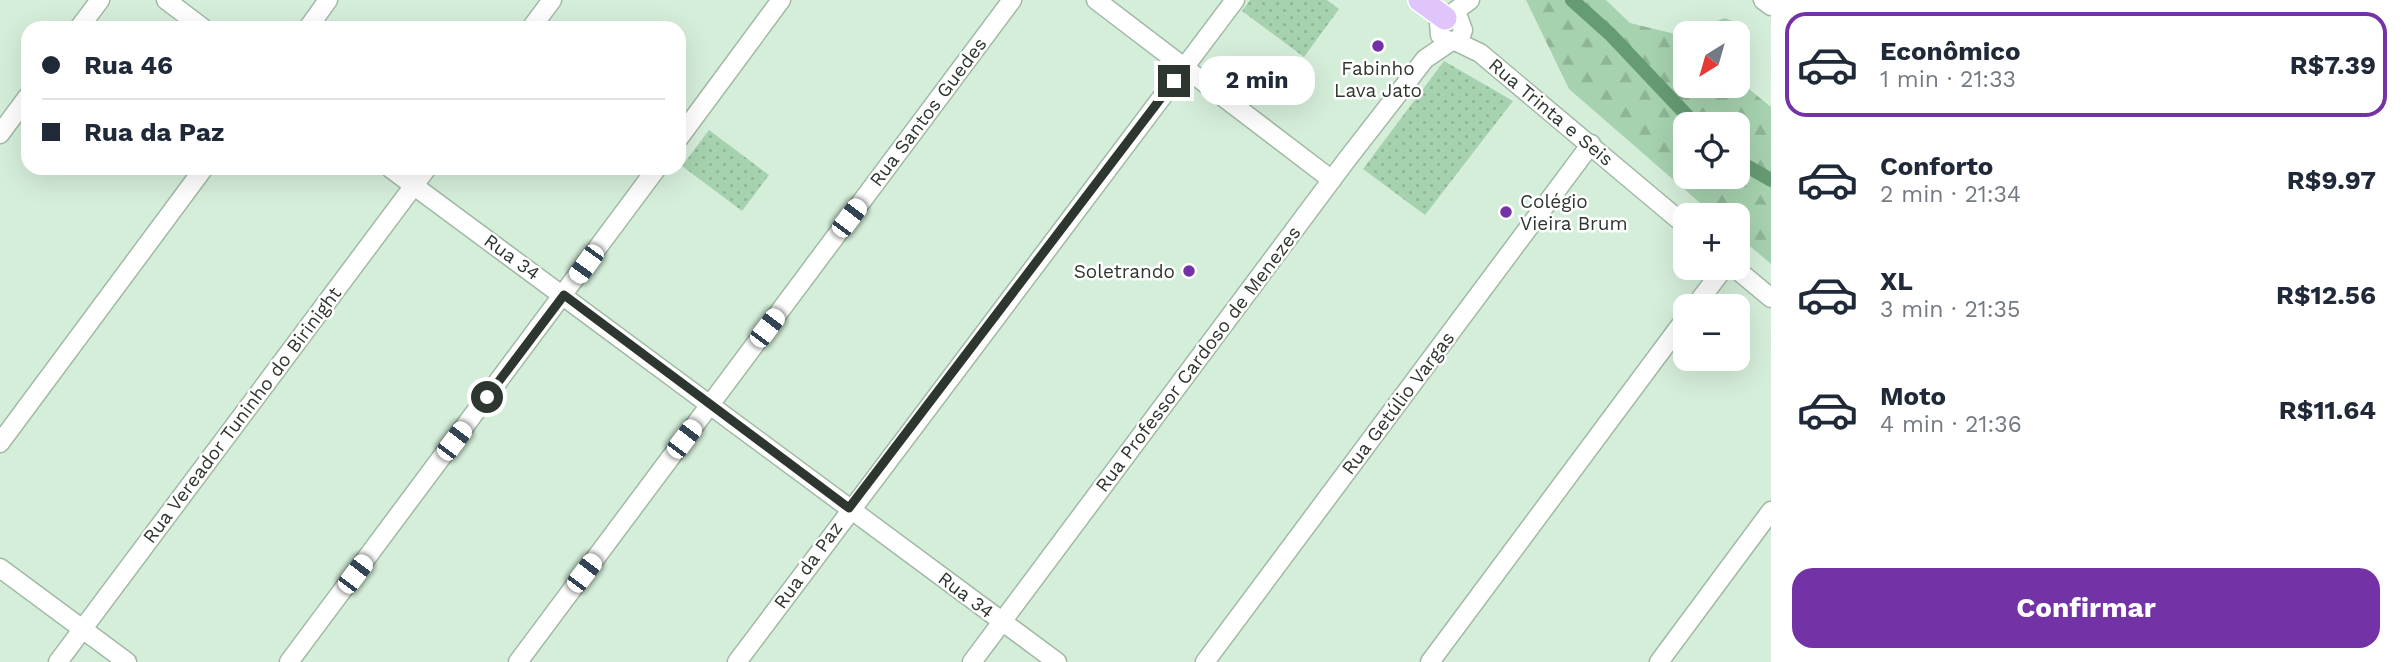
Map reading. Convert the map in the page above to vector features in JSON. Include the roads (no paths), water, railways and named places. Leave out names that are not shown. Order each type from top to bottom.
[{"type":"main road","name":"Rua Trinta e Seis","points":[[1420,0],[1452,29]]},
{"type":"street","points":[[84,21],[100,0]]},
{"type":"street","points":[[166,0],[194,21]]},
{"type":"street","points":[[312,21],[328,0]]},
{"type":"street","points":[[536,21],[552,0]]},
{"type":"street","points":[[686,128],[780,0]]},
{"type":"street","name":"Rua Santos Guedes","points":[[518,662],[1012,0]]},
{"type":"street","points":[[1096,0],[1332,180]]},
{"type":"street","name":"Rua da Paz","points":[[737,662],[849,508],[1234,0]]},
{"type":"street","name":"Rua Professor Cardoso de Menezes","points":[[972,662],[1332,180],[1427,57],[1452,29],[1471,0]]},
{"type":"street","points":[[1763,0],[1771,6]]},
{"type":"street","name":"Rua Trinta e Seis","points":[[1452,29],[1673,215]]},
{"type":"street","points":[[0,134],[21,106]]},
{"type":"street","name":"Rua Getúlio Vargas","points":[[1205,662],[1591,144]]},
{"type":"street","points":[[0,443],[199,175]]},
{"type":"street","name":"Rua 34","points":[[399,175],[1057,662]]},
{"type":"street","name":"Rua Vereador Tuninho do Birinight","points":[[58,662],[422,175]]},
{"type":"street","points":[[289,662],[652,175]]},
{"type":"street","points":[[1704,294],[1715,280]]},
{"type":"street","points":[[1749,280],[1771,298]]},
{"type":"street","points":[[1430,662],[1673,335]]},
{"type":"street","points":[[1659,662],[1771,511]]},
{"type":"street","points":[[0,568],[127,662]]},
{"type":"waterway","points":[[1572,0],[1610,34],[1684,112]]},
{"type":"waterway","points":[[1750,168],[1771,180]]},
{"type":"place","name":"Fabinho Lava Jato","points":[[1378,46]]},
{"type":"place","name":"Colégio Vieira Brum","points":[[1506,212]]},
{"type":"place","name":"Soletrando","points":[[1189,271]]}]
